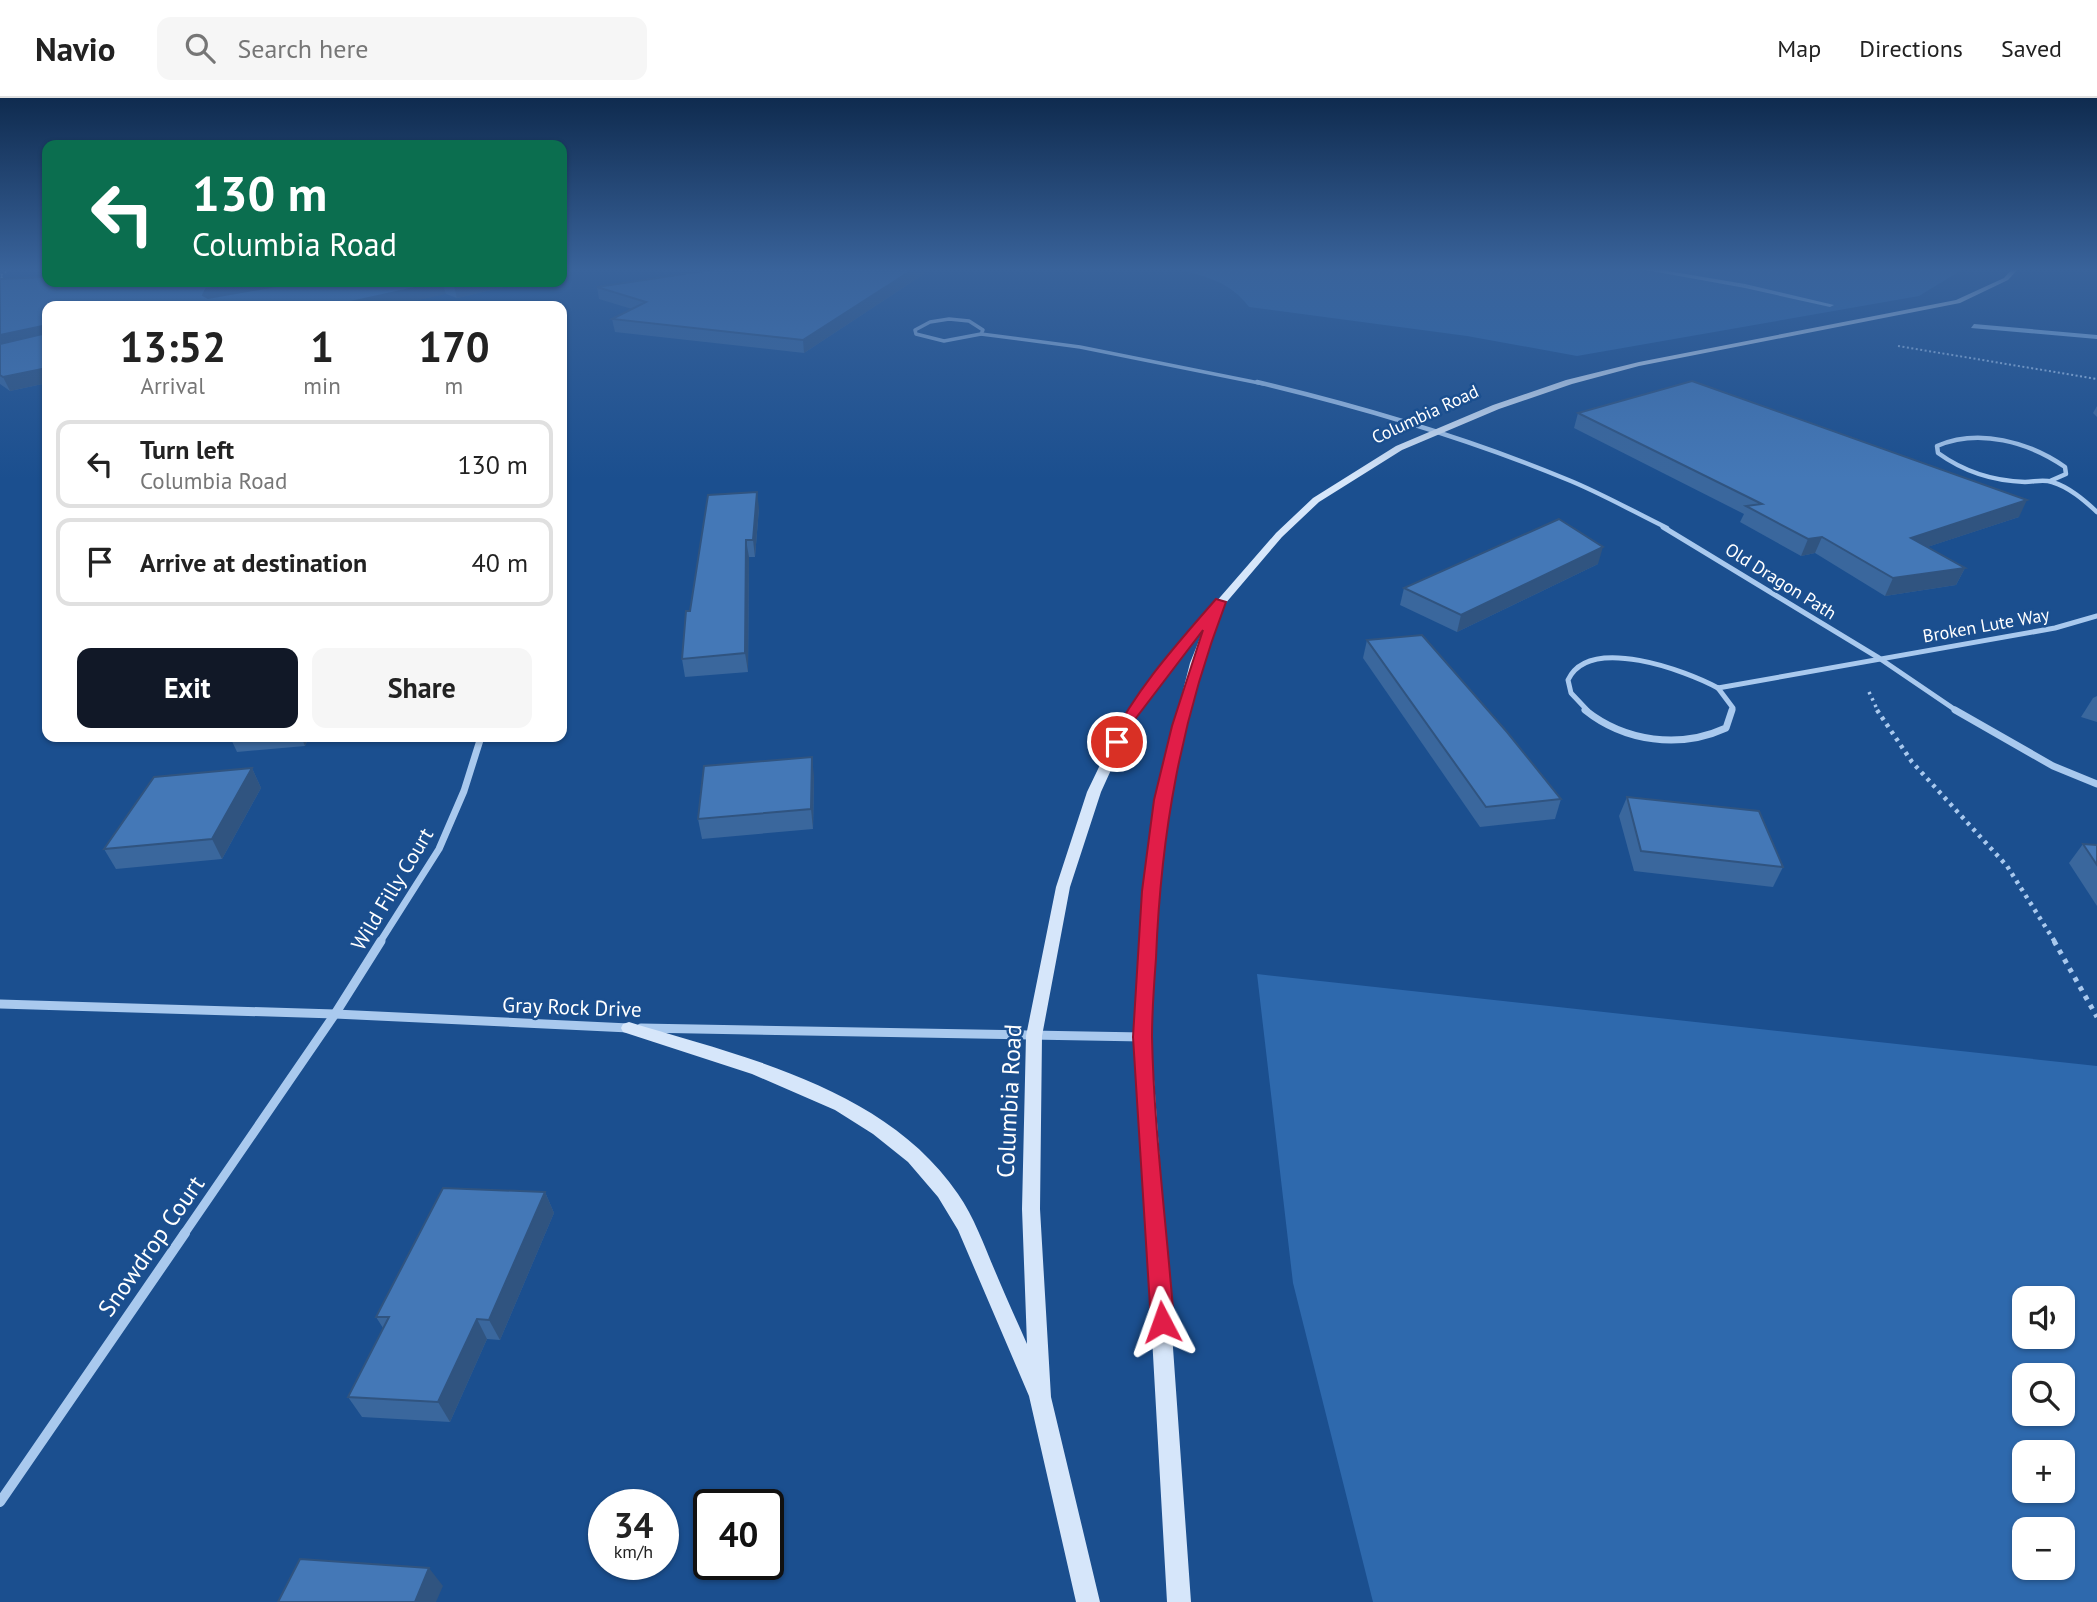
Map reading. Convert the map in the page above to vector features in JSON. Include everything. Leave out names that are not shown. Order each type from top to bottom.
[{"type":"street","points":[[928,338],[944,341],[959,338]]},
{"type":"street","name":"Old Dragon Path","points":[[1013,338],[1080,347],[1224,374],[1317,396],[1435,431],[1569,480],[1646,517],[1879,657],[1979,726],[2053,766],[2097,784]]},
{"type":"street","name":"Columbia Road","points":[[1088,1602],[1040,1397],[1031,1209],[1034,1036],[1063,887],[1094,792],[1129,717],[1172,659],[1279,535],[1316,500],[1361,470],[1435,431],[1569,382],[1639,364],[1772,338]]},
{"type":"street","points":[[2050,481],[2066,474],[2065,467],[2039,451],[1988,439],[1964,438],[1944,441],[1937,446],[1938,453],[1948,462],[1967,470],[2024,482],[2050,481],[2080,496],[2097,512]]},
{"type":"street","name":"Columbia Road","points":[[1179,1602],[1143,1037],[1150,891],[1162,800],[1196,663],[1220,602]]},
{"type":"street","name":"Broken Lute Way","points":[[1718,688],[1879,657],[2055,628],[2097,616]]},
{"type":"street","points":[[1621,657],[1656,661],[1689,671],[1718,688],[1733,708],[1726,728],[1707,738],[1674,741],[1635,735],[1604,723],[1582,708],[1569,690],[1569,682],[1580,666],[1621,657]]},
{"type":"street","name":"Wild Filly Court","points":[[335,1014],[439,849],[464,791],[479,742]]},
{"type":"street","name":"Gray Rock Drive","points":[[0,1004],[335,1014],[629,1028],[1143,1037]]},
{"type":"street","name":"Snowdrop Court","points":[[0,1502],[335,1014]]},
{"type":"street","points":[[629,1028],[808,1087],[860,1114],[897,1143],[945,1191],[969,1234],[1040,1397]]},
{"type":"path","points":[[1887,345],[2097,379]]},
{"type":"path","points":[[1879,657],[1869,692],[1884,726],[2007,865],[2044,923],[2097,1017]]},
{"type":"shaded area","points":[[1479,338],[1679,338],[1577,356]]},
{"type":"shaded area","points":[[1257,974],[2097,1066],[2097,1602],[1373,1602],[1293,1283]]},
{"type":"building","points":[[24,338],[42,338],[42,369],[3,377],[0,375],[0,344]]},
{"type":"building","points":[[1692,381],[2027,500],[1911,538],[1965,568],[1893,578],[1822,537],[1808,539],[1746,506],[1762,504],[1578,413]]},
{"type":"building","points":[[757,492],[753,540],[746,540],[745,653],[682,659],[686,611],[690,611],[708,495]]},
{"type":"building","points":[[1559,519],[1603,547],[1461,615],[1404,588]]},
{"type":"building","points":[[1422,635],[1507,732],[1561,799],[1486,807],[1367,640]]},
{"type":"building","points":[[812,757],[811,809],[698,819],[704,766]]},
{"type":"building","points":[[252,768],[212,839],[104,849],[154,777]]},
{"type":"building","points":[[1627,797],[1759,811],[1783,867],[1641,851]]},
{"type":"building","points":[[2083,844],[2097,845],[2097,865]]},
{"type":"building","points":[[443,1188],[545,1192],[489,1320],[477,1319],[438,1402],[348,1397],[389,1317],[376,1317]]},
{"type":"building","points":[[300,1559],[429,1568],[415,1602],[278,1602]]},
{"type":"route","points":[[1117,742],[1129,717],[1172,659],[1220,602],[1196,663],[1179,726],[1162,800],[1150,891],[1143,1037],[1162,1322]]}]
